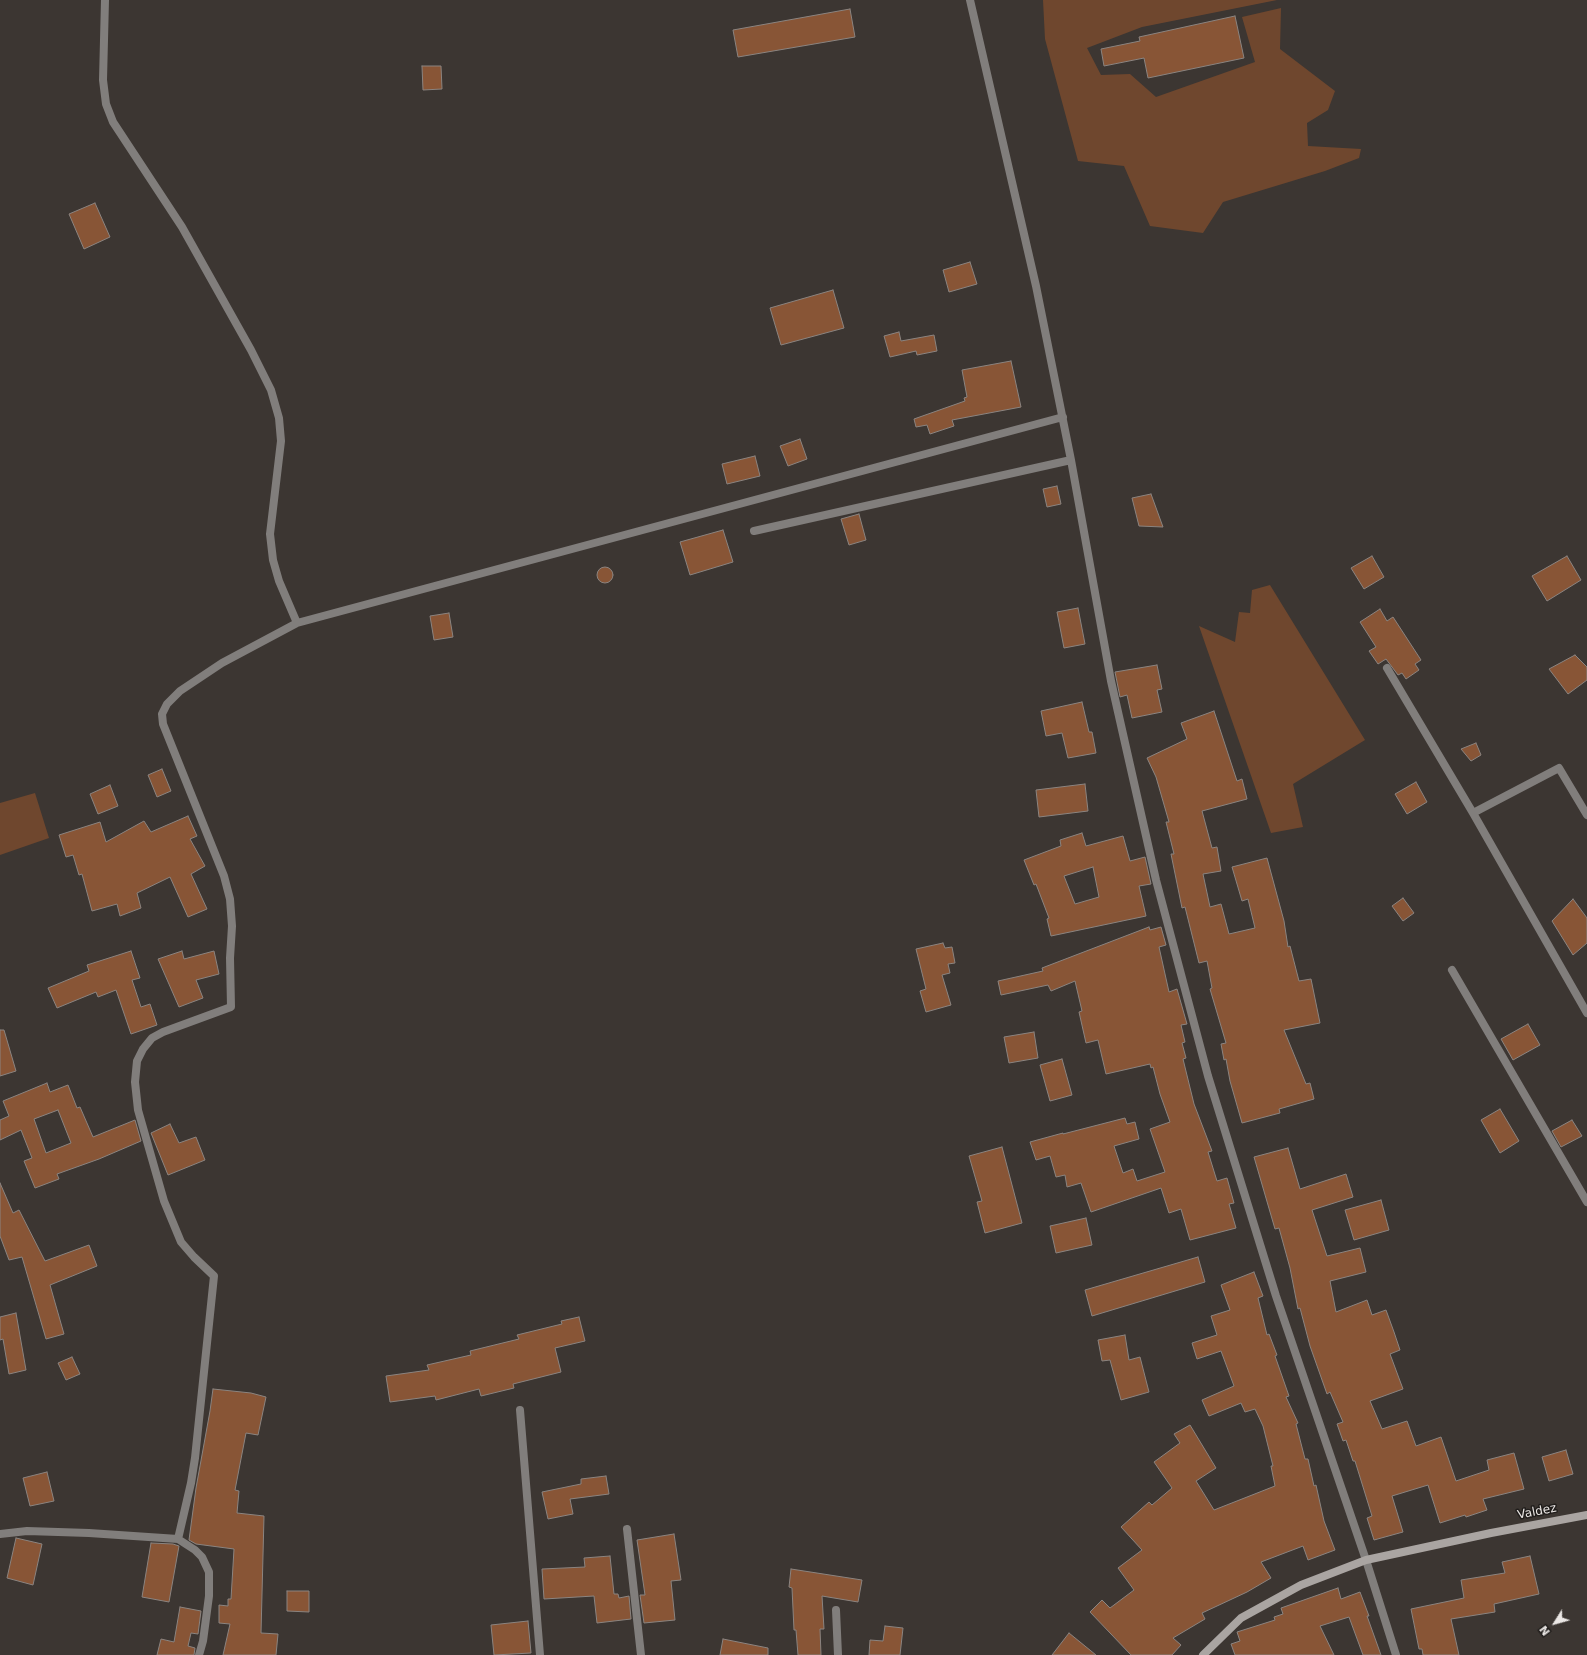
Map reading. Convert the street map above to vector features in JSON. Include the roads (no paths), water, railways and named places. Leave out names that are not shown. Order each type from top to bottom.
[{"type":"street","points":[[105,0],[103,80],[106,104],[113,122],[182,227],[251,350],[271,390],[279,418],[281,441],[270,534],[273,560],[279,582],[297,623]]},
{"type":"street","points":[[970,0],[1036,286],[1071,460],[1111,681],[1156,880],[1208,1076],[1276,1296],[1366,1560],[1396,1655]]},
{"type":"street","points":[[178,1539],[195,1458],[214,1276],[181,1242],[164,1201],[138,1110],[134,1082],[137,1061],[143,1049],[152,1038],[163,1032],[231,1007],[230,958],[232,926],[230,899],[224,876],[163,724],[162,714],[167,704],[180,691],[222,663],[297,623],[1062,417]]},
{"type":"street","points":[[754,531],[1071,460]]},
{"type":"street","points":[[1386,668],[1473,813],[1587,1014]]},
{"type":"street","points":[[1473,813],[1559,768],[1587,815]]},
{"type":"street","points":[[1452,970],[1587,1202]]},
{"type":"street","points":[[520,1410],[540,1655]]},
{"type":"street","name":"Valdez","points":[[1202,1655],[1241,1618],[1301,1586],[1366,1560],[1491,1533],[1587,1515]]},
{"type":"street","points":[[627,1529],[641,1655]]},
{"type":"street","points":[[0,1534],[27,1532],[74,1533],[178,1539],[195,1550],[202,1557],[209,1572],[209,1596],[203,1641],[199,1655]]},
{"type":"street","points":[[836,1610],[838,1655]]}]
